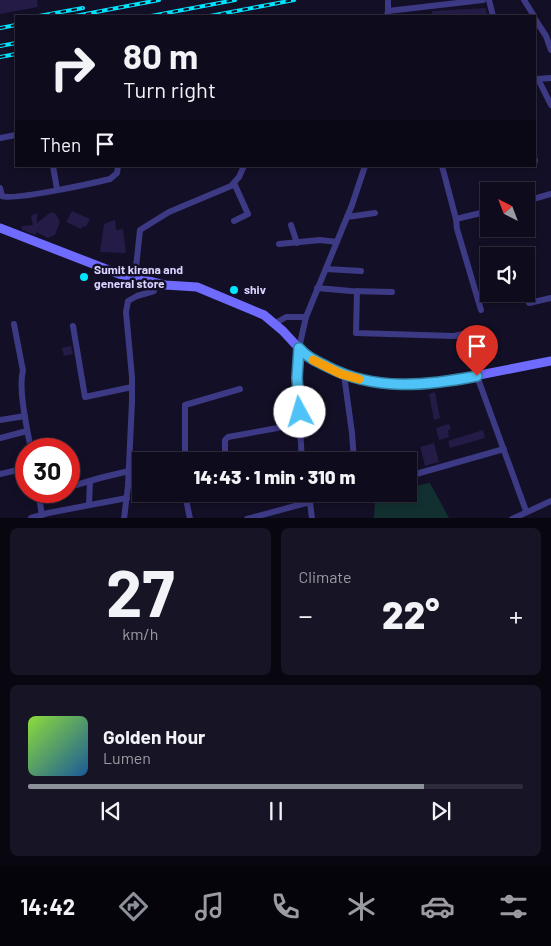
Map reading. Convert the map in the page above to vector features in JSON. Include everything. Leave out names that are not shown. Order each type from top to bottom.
[{"type":"main road","points":[[0,228],[120,274],[156,283],[197,287],[264,315],[307,357],[344,375],[370,382],[400,385],[454,380],[551,360]]},
{"type":"street","points":[[388,0],[388,14],[483,0]]},
{"type":"street","points":[[489,0],[493,15]]},
{"type":"street","points":[[524,0],[533,15]]},
{"type":"street","points":[[537,26],[546,36],[551,50]]},
{"type":"street","points":[[551,78],[536,79],[551,105]]},
{"type":"street","points":[[0,138],[15,135]]},
{"type":"street","points":[[53,167],[57,189]]},
{"type":"street","points":[[0,188],[2,196],[9,198],[110,179],[117,173],[118,167]]},
{"type":"street","points":[[135,277],[140,230],[169,212],[219,192],[234,183],[243,167]]},
{"type":"street","points":[[302,452],[297,378],[299,348],[306,317],[347,217],[365,167]]},
{"type":"street","points":[[442,167],[456,219],[457,230],[481,310]]},
{"type":"street","points":[[234,183],[248,214],[234,221]]},
{"type":"street","points":[[535,198],[551,194]]},
{"type":"street","points":[[347,217],[375,213]]},
{"type":"street","points":[[456,219],[480,213]]},
{"type":"street","points":[[291,225],[297,243]]},
{"type":"street","points":[[279,244],[320,240],[337,242]]},
{"type":"street","points":[[326,269],[361,271]]},
{"type":"street","points":[[124,518],[129,471],[132,387],[126,312],[128,301],[154,291],[156,283]]},
{"type":"street","points":[[318,288],[357,292],[392,292]]},
{"type":"street","points":[[357,292],[356,333],[454,336],[468,333]]},
{"type":"street","points":[[535,302],[551,298]]},
{"type":"street","points":[[274,324],[286,318],[306,317]]},
{"type":"street","points":[[14,324],[24,371],[21,378],[24,416],[28,438]]},
{"type":"street","points":[[73,326],[85,397],[132,387]]},
{"type":"street","points":[[344,375],[353,452]]},
{"type":"street","points":[[477,376],[526,511]]},
{"type":"street","points":[[185,452],[184,405],[240,389]]},
{"type":"street","points":[[0,420],[24,416]]},
{"type":"street","points":[[225,452],[225,440],[228,438],[300,424]]},
{"type":"street","points":[[0,438],[27,431]]},
{"type":"street","points":[[417,474],[504,449]]},
{"type":"street","points":[[0,474],[15,471]]},
{"type":"street","points":[[80,484],[129,471]]},
{"type":"street","points":[[89,505],[90,481]]},
{"type":"street","points":[[32,518],[127,498]]},
{"type":"street","points":[[512,518],[551,501]]},
{"type":"street","points":[[187,502],[190,518]]},
{"type":"street","points":[[247,518],[310,502],[312,518]]},
{"type":"street","points":[[40,503],[42,515]]},
{"type":"green space","points":[[430,483],[449,518],[374,518],[375,502],[417,502],[417,485]]},
{"type":"building","points":[[0,0],[37,0],[38,7],[0,14]]},
{"type":"building","points":[[486,8],[487,15],[432,15],[432,11]]},
{"type":"building","points":[[72,211],[90,219],[86,227],[83,226],[81,229],[66,222]]},
{"type":"building","points":[[51,212],[56,214],[60,222],[55,235],[48,238],[36,232],[36,235],[22,230],[22,226],[33,225],[31,216],[37,213],[37,223]]},
{"type":"building","points":[[115,220],[116,230],[123,229],[126,253],[100,252],[104,224]]},
{"type":"building","points":[[71,346],[73,354],[64,356],[62,348]]},
{"type":"building","points":[[435,392],[440,418],[434,420],[429,394]]},
{"type":"building","points":[[449,424],[451,429],[448,430],[449,437],[439,440],[436,428]]},
{"type":"building","points":[[483,430],[485,438],[450,448],[448,441]]},
{"type":"building","points":[[434,443],[439,462],[425,466],[420,447]]},
{"type":"railway","points":[[80,15],[159,0]]},
{"type":"railway","points":[[156,15],[235,0]]},
{"type":"railway","points":[[215,15],[294,0]]},
{"type":"railway","points":[[44,15],[83,8]]},
{"type":"railway","points":[[0,28],[15,25]]},
{"type":"railway","points":[[0,46],[15,43]]},
{"type":"railway","points":[[0,57],[15,54]]},
{"type":"slow traffic","points":[[313,360],[341,374],[359,379]]},
{"type":"place","name":"Sumit kirana and general store","points":[[84,277]]},
{"type":"place","name":"shiv","points":[[234,290]]},
{"type":"route","points":[[300,412],[297,378],[299,348],[307,357],[341,374],[370,382],[400,385],[477,376]]}]
